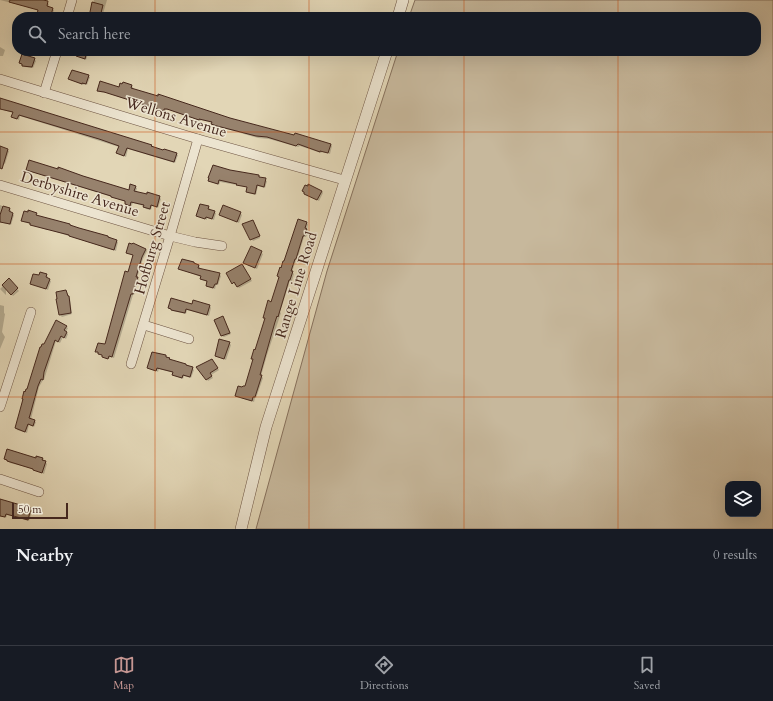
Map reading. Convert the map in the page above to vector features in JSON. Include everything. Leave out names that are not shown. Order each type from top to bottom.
[{"type":"street","points":[[68,12],[72,0]]},
{"type":"street","points":[[399,12],[403,0]]},
{"type":"street","points":[[44,93],[55,56]]},
{"type":"street","name":"Range Line Road","points":[[241,529],[266,427],[344,180],[385,56]]},
{"type":"street","name":"Wellons Avenue","points":[[0,79],[198,139],[344,180]]},
{"type":"street","name":"Hofburg Street","points":[[131,364],[144,325],[198,139]]},
{"type":"street","name":"Derbyshire Avenue","points":[[0,185],[170,236],[222,246]]},
{"type":"street","points":[[0,407],[31,312]]},
{"type":"street","points":[[144,325],[189,339]]},
{"type":"street","points":[[0,480],[39,492]]},
{"type":"shaded area","points":[[415,0],[773,0],[773,529],[256,529],[327,271],[396,56],[761,56],[761,12],[411,12]]},
{"type":"building","points":[[10,0],[43,0],[48,1],[47,6],[53,8],[52,12],[38,12],[38,10],[9,2]]},
{"type":"building","points":[[92,2],[103,5],[101,12],[90,12]]},
{"type":"building","points":[[21,56],[35,58],[32,67],[22,66],[22,64],[19,63]]},
{"type":"building","points":[[76,56],[86,56],[85,59]]},
{"type":"building","points":[[72,70],[89,75],[86,84],[68,79]]},
{"type":"building","points":[[100,81],[119,87],[120,83],[122,84],[123,82],[132,85],[131,88],[158,96],[158,94],[230,118],[294,135],[295,133],[331,144],[328,153],[320,152],[298,144],[296,146],[267,137],[256,136],[217,126],[211,124],[212,122],[199,120],[167,109],[164,109],[164,111],[97,91]]},
{"type":"building","points":[[0,98],[152,145],[151,146],[163,150],[177,153],[174,162],[127,148],[124,156],[116,153],[119,146],[99,139],[19,115],[17,119],[11,117],[13,112],[0,109]]},
{"type":"building","points":[[0,146],[8,149],[2,169],[0,168]]},
{"type":"building","points":[[29,160],[58,169],[58,167],[129,190],[130,184],[136,186],[134,191],[147,194],[147,192],[160,196],[157,207],[151,205],[150,209],[143,207],[144,205],[131,202],[130,206],[125,204],[125,201],[111,196],[26,170]]},
{"type":"building","points":[[213,165],[230,170],[259,175],[259,177],[266,178],[264,187],[257,185],[255,194],[246,192],[247,187],[236,185],[237,184],[219,180],[218,184],[208,181]]},
{"type":"building","points":[[308,184],[322,191],[317,200],[304,194],[302,191],[305,185],[308,186]]},
{"type":"building","points":[[200,204],[209,206],[208,209],[215,211],[212,219],[206,217],[205,219],[196,216]]},
{"type":"building","points":[[223,205],[241,212],[237,222],[219,215]]},
{"type":"building","points":[[3,206],[10,208],[9,211],[13,213],[10,224],[0,222],[0,215]]},
{"type":"building","points":[[28,210],[37,213],[36,215],[70,224],[117,240],[114,250],[21,221],[24,211],[28,212]]},
{"type":"building","points":[[298,219],[307,222],[305,228],[307,229],[295,259],[291,271],[293,271],[275,322],[255,397],[253,397],[252,401],[235,396],[238,386],[245,386],[253,359],[251,359],[265,318],[263,318],[268,300],[271,302],[279,277],[277,276],[284,261]]},
{"type":"building","points":[[253,220],[260,236],[250,240],[242,224]]},
{"type":"building","points":[[129,243],[133,243],[146,249],[142,257],[136,277],[138,277],[137,281],[133,294],[131,294],[112,357],[109,356],[108,359],[102,357],[102,355],[98,354],[98,352],[95,352],[98,343],[105,344],[125,271],[128,272],[133,255],[126,253]]},
{"type":"building","points":[[251,246],[262,251],[255,268],[243,263]]},
{"type":"building","points":[[182,259],[194,262],[199,265],[198,268],[220,273],[217,284],[215,284],[213,288],[206,286],[207,281],[200,279],[201,276],[178,269]]},
{"type":"building","points":[[242,264],[251,279],[237,287],[234,282],[232,284],[226,273]]},
{"type":"building","points":[[40,272],[47,274],[46,277],[50,279],[46,289],[30,284],[33,274],[39,275]]},
{"type":"building","points":[[9,278],[18,288],[11,295],[2,285]]},
{"type":"building","points":[[66,290],[69,296],[71,313],[59,315],[56,292]]},
{"type":"building","points":[[171,298],[192,304],[193,300],[210,305],[207,315],[186,309],[185,313],[171,310],[168,308]]},
{"type":"building","points":[[223,316],[230,333],[221,336],[214,320]]},
{"type":"building","points":[[56,320],[67,326],[64,330],[67,332],[64,338],[61,336],[58,342],[55,340],[44,372],[43,380],[41,379],[38,386],[29,418],[35,420],[33,426],[28,424],[25,432],[15,428],[24,391],[25,392],[27,389],[40,347],[44,344]]},
{"type":"building","points":[[219,339],[230,342],[224,359],[215,356]]},
{"type":"building","points":[[152,352],[166,355],[166,357],[170,358],[169,359],[193,367],[190,377],[183,375],[182,378],[172,375],[173,372],[157,368],[156,371],[147,368]]},
{"type":"building","points":[[212,359],[218,368],[210,373],[212,376],[206,380],[196,367]]},
{"type":"building","points":[[7,449],[36,458],[36,456],[43,458],[42,460],[46,461],[42,473],[4,459]]},
{"type":"building","points":[[0,499],[31,508],[28,520],[6,514],[5,517],[0,516]]}]
